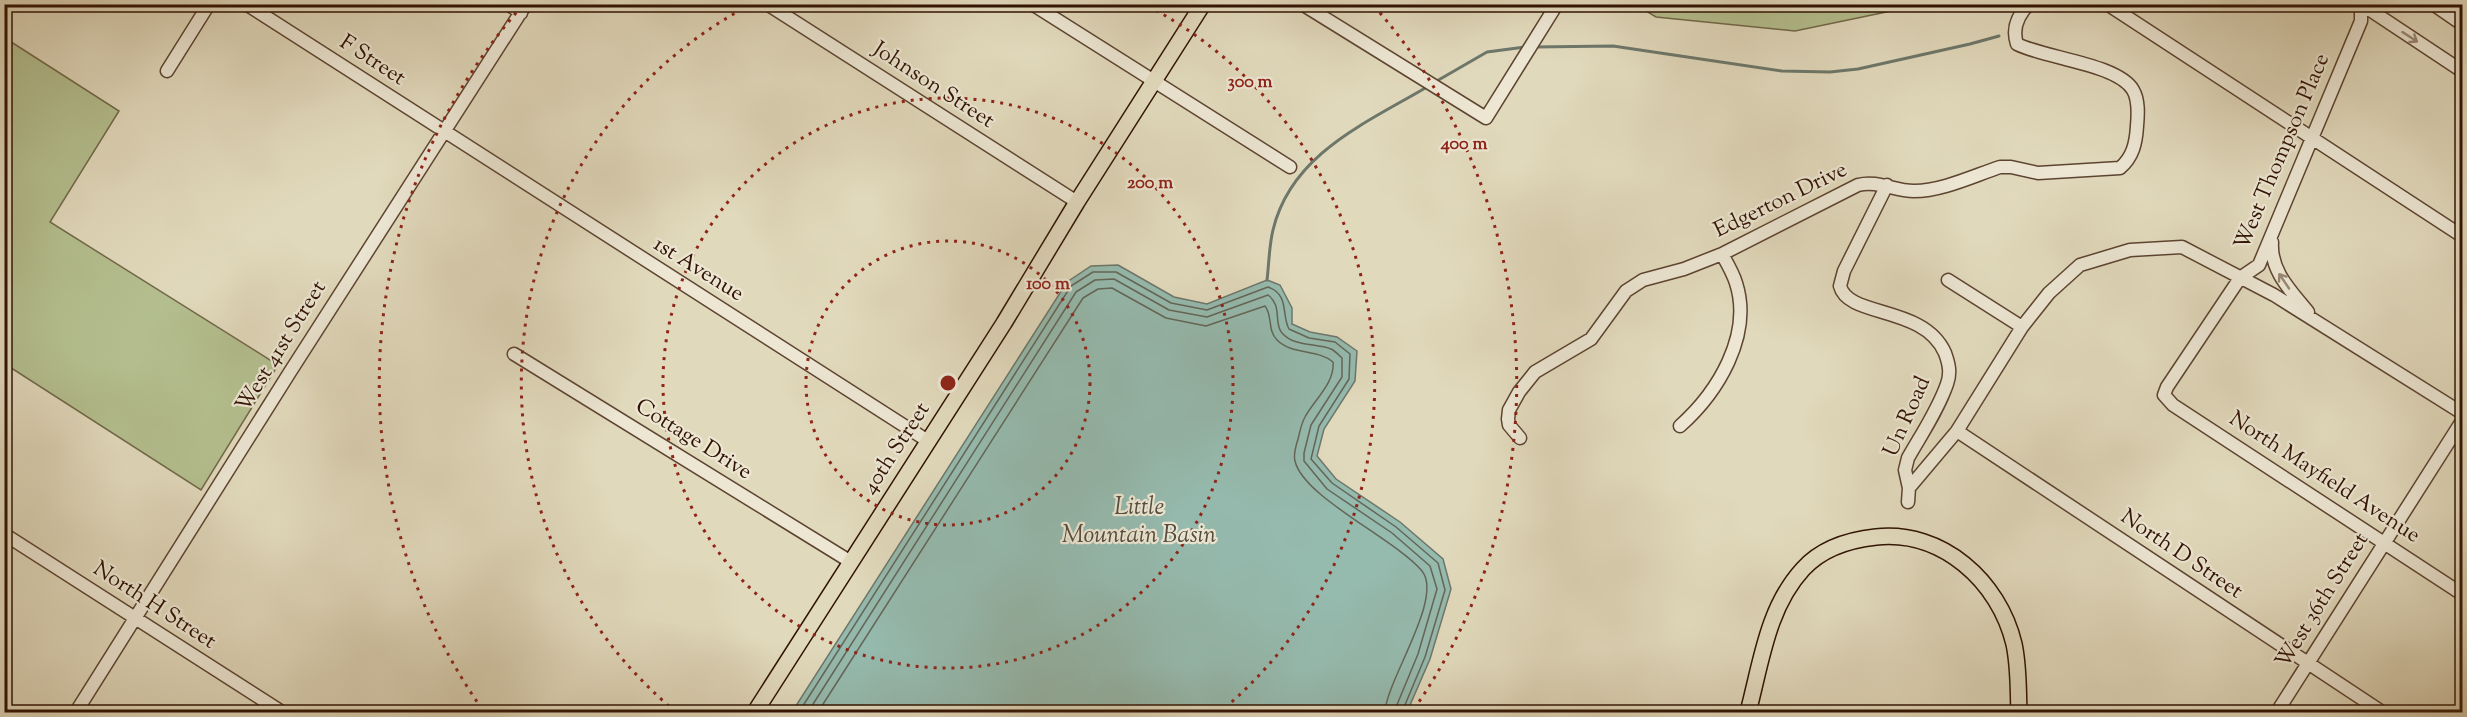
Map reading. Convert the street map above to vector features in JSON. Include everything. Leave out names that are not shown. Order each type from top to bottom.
[{"type":"main road","name":"40th Street","points":[[755,712],[1004,322],[1203,4]]},
{"type":"main road","points":[[1748,712],[1771,625],[1781,600],[1797,576],[1811,561],[1839,544],[1867,538],[1895,536],[1914,538],[1939,547],[1963,564],[1986,586],[2001,610],[2013,642],[2017,659],[2019,712]]},
{"type":"street","points":[[167,71],[209,4]]},
{"type":"street","name":"F Street","points":[[246,4],[445,133]]},
{"type":"street","points":[[508,4],[524,9]]},
{"type":"street","name":"Johnson Street","points":[[767,4],[1077,202]]},
{"type":"street","points":[[1032,4],[1290,167]]},
{"type":"street","points":[[1302,4],[1486,118],[1557,4]]},
{"type":"street","name":"Edgerton Drive","points":[[1520,438],[1509,425],[1509,410],[1519,392],[1535,372],[1591,339],[1619,299],[1634,285],[1659,274],[1684,269],[1722,254],[1858,185],[1869,183],[1915,191],[1929,189],[2000,167],[2011,167],[2038,174],[2120,168],[2133,152],[2137,124],[2137,98],[2133,88],[2112,74],[2075,61],[2034,52],[2017,44],[2014,31],[2023,10],[2029,4]]},
{"type":"street","points":[[2107,4],[2463,236]]},
{"type":"street","points":[[2361,4],[2463,71]]},
{"type":"street","name":"West Thompson Place","points":[[2164,395],[2167,387],[2240,278],[2259,266],[2361,21],[2361,4]]},
{"type":"street","points":[[2433,4],[2463,24]]},
{"type":"street","name":"West 41st Street","points":[[76,712],[317,330],[524,9]]},
{"type":"street","name":"1st Avenue","points":[[445,133],[928,441]]},
{"type":"street","name":"Un Road","points":[[1887,185],[1844,271],[1840,286],[1844,295],[1860,305],[1920,325],[1940,344],[1950,365],[1947,384],[1908,458],[1905,470],[1909,488]]},
{"type":"street","points":[[2272,235],[2271,251],[2279,274],[2315,320]]},
{"type":"street","points":[[1908,502],[1909,488],[1957,431],[2022,327],[2049,293],[2079,265],[2130,250],[2182,247],[2274,295],[2463,413]]},
{"type":"street","points":[[1680,426],[1696,412],[1724,372],[1740,319],[1736,284],[1722,254]]},
{"type":"street","points":[[1948,280],[2022,327]]},
{"type":"street","name":"Cottage Drive","points":[[514,354],[851,562]]},
{"type":"street","name":"North Mayfield Avenue","points":[[2164,395],[2174,405],[2463,594]]},
{"type":"street","name":"West 36th Street","points":[[2277,712],[2463,421]]},
{"type":"street","name":"North D Street","points":[[1957,431],[2382,712]]},
{"type":"street","name":"North H Street","points":[[4,534],[282,712]]},
{"type":"green space","points":[[1636,5],[1920,5],[1795,31],[1656,17]]},
{"type":"green space","points":[[5,38],[119,111],[50,222],[278,365],[201,490],[5,364]]},
{"type":"water","name":"Little Mountain Basin","points":[[1118,265],[1174,297],[1207,304],[1267,280],[1280,285],[1292,308],[1292,324],[1310,332],[1337,337],[1357,351],[1355,381],[1324,429],[1317,456],[1336,479],[1400,522],[1443,559],[1451,589],[1430,659],[1407,712],[792,712],[1067,282],[1091,266]]},
{"type":"waterway","points":[[1535,47],[1613,46],[1782,71],[1830,72],[1858,69],[1999,36]]},
{"type":"waterway","points":[[1435,82],[1487,52],[1525,47]]},
{"type":"waterway","points":[[1267,280],[1273,230],[1282,204],[1296,181],[1314,161],[1356,128],[1427,87]]}]
